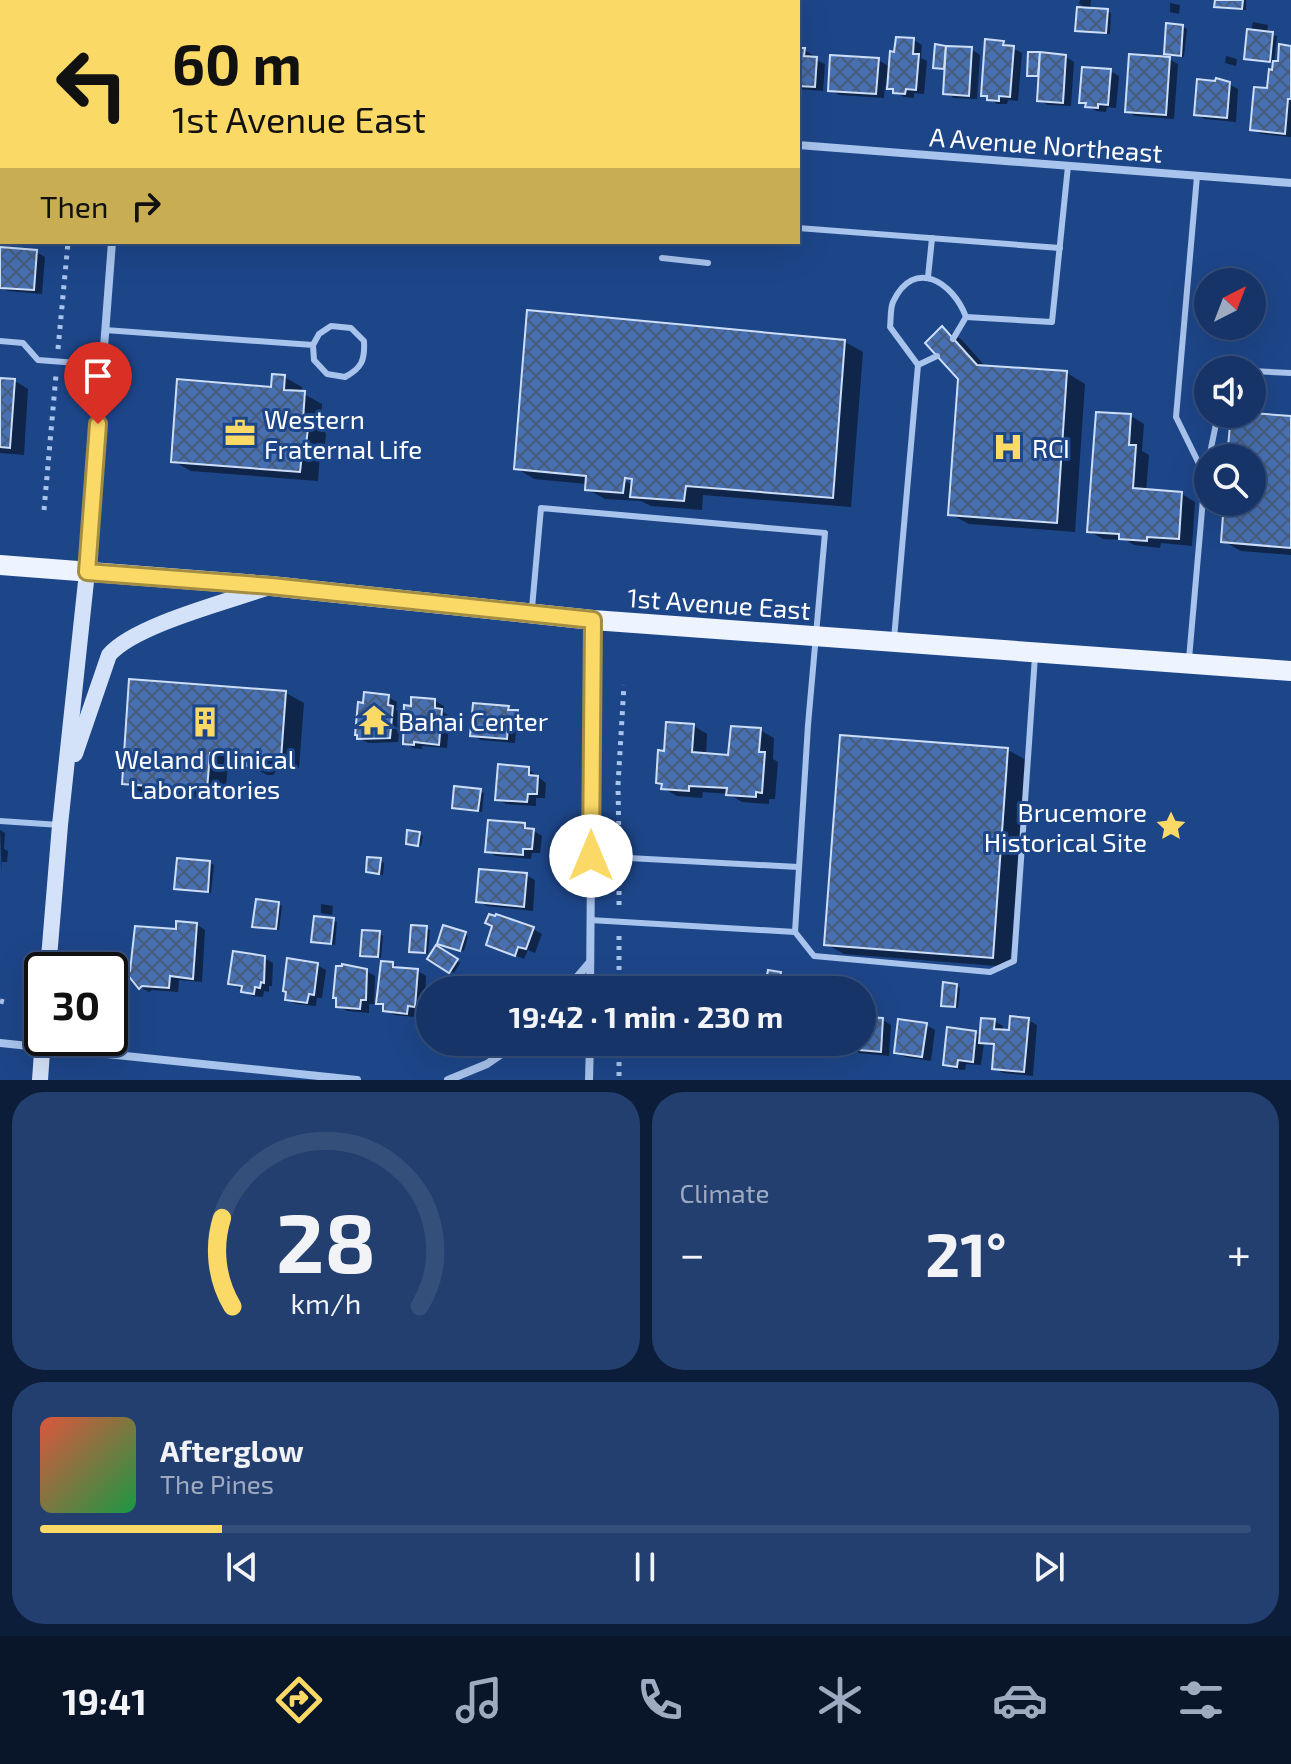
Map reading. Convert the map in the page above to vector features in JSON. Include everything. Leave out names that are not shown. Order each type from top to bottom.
[{"type":"main road","name":"1st Avenue East","points":[[0,565],[271,586],[593,620],[1291,671]]},
{"type":"main road","points":[[49,952],[87,572]]},
{"type":"main road","points":[[64,790],[90,706],[109,655],[115,647],[174,620],[271,586]]},
{"type":"main road","points":[[40,1080],[42,1056]]},
{"type":"street","name":"A Avenue Northeast","points":[[800,145],[1291,183]]},
{"type":"street","points":[[87,572],[112,244]]},
{"type":"street","points":[[590,976],[593,620]]},
{"type":"street","points":[[578,976],[590,961]]},
{"type":"street","points":[[0,1043],[24,1042]]},
{"type":"street","points":[[128,1052],[357,1080]]},
{"type":"street","points":[[448,1080],[499,1056]]},
{"type":"street","points":[[589,1080],[590,1056]]},
{"type":"lane","points":[[966,317],[1052,322],[1068,166]]},
{"type":"lane","points":[[1194,454],[1176,417],[1197,176]]},
{"type":"lane","points":[[800,228],[1060,248]]},
{"type":"lane","points":[[928,277],[932,238]]},
{"type":"lane","points":[[662,258],[708,263]]},
{"type":"lane","points":[[894,642],[918,365],[890,327],[893,303],[909,283],[928,277],[947,285],[960,301],[966,317]]},
{"type":"lane","points":[[953,339],[966,317]]},
{"type":"lane","points":[[331,326],[351,328],[364,341],[365,358],[359,370],[345,377],[327,374],[314,360],[313,345],[319,334],[331,326]]},
{"type":"lane","points":[[105,330],[313,345]]},
{"type":"lane","points":[[0,341],[23,343],[38,360],[103,365]]},
{"type":"lane","points":[[918,365],[937,356]]},
{"type":"lane","points":[[1266,372],[1291,373]]},
{"type":"lane","points":[[532,614],[541,508],[825,533],[795,932],[814,956],[990,972],[1014,961],[1036,653]]},
{"type":"lane","points":[[1189,662],[1202,516]]},
{"type":"lane","points":[[0,821],[60,825]]},
{"type":"lane","points":[[591,856],[798,867]]},
{"type":"lane","points":[[590,920],[795,932]]},
{"type":"path","points":[[619,976],[618,785],[624,685]]},
{"type":"path","points":[[619,1056],[619,1080]]},
{"type":"building","points":[[1215,0],[1243,0],[1242,9],[1214,7]]},
{"type":"building","points":[[1077,7],[1108,9],[1106,33],[1075,31]]},
{"type":"building","points":[[1166,23],[1183,25],[1181,56],[1164,54]]},
{"type":"building","points":[[1247,29],[1273,32],[1270,62],[1244,59]]},
{"type":"building","points":[[896,37],[914,38],[913,54],[919,54],[916,90],[906,89],[905,94],[887,89],[890,51],[894,52]]},
{"type":"building","points":[[985,39],[1004,41],[1003,45],[1014,46],[1010,97],[999,96],[999,101],[981,96]]},
{"type":"building","points":[[935,44],[946,46],[944,69],[933,68]]},
{"type":"building","points":[[1279,44],[1291,46],[1291,99],[1288,99],[1285,134],[1250,130],[1254,87],[1267,88],[1269,69],[1272,70],[1273,61],[1278,61]]},
{"type":"building","points":[[946,46],[972,47],[969,96],[943,94]]},
{"type":"building","points":[[800,48],[805,48],[804,56],[817,57],[815,87],[800,86]]},
{"type":"building","points":[[1028,52],[1040,52],[1038,76],[1027,76]]},
{"type":"building","points":[[1040,52],[1066,55],[1063,103],[1037,101]]},
{"type":"building","points":[[1129,54],[1170,57],[1166,115],[1125,112]]},
{"type":"building","points":[[830,55],[879,58],[876,94],[828,91]]},
{"type":"building","points":[[1082,67],[1111,69],[1108,105],[1098,104],[1098,108],[1079,103]]},
{"type":"building","points":[[1216,78],[1230,82],[1227,118],[1194,115],[1197,79],[1215,81]]},
{"type":"building","points":[[0,247],[37,250],[34,290],[0,288]]},
{"type":"building","points":[[527,310],[845,340],[833,498],[686,486],[684,501],[630,497],[632,479],[625,478],[623,493],[585,490],[586,476],[514,469]]},
{"type":"building","name":"RCI","points":[[942,326],[977,365],[1067,371],[1057,523],[948,515],[958,379],[925,343]]},
{"type":"building","name":"Western Fraternal Life","points":[[272,374],[285,375],[284,390],[305,391],[303,420],[309,420],[300,472],[171,462],[177,379],[271,387]]},
{"type":"building","points":[[0,378],[15,379],[10,448],[0,447]]},
{"type":"building","points":[[1096,412],[1131,414],[1129,445],[1136,445],[1133,488],[1182,492],[1179,539],[1119,539],[1119,534],[1087,532]]},
{"type":"building","points":[[1266,414],[1291,416],[1291,548],[1221,542],[1223,516],[1266,516],[1266,444],[1228,444],[1230,428],[1266,428]]},
{"type":"building","name":"Weland Clinical Laboratories","points":[[129,679],[286,691],[281,759],[261,757],[255,766],[247,766],[242,755],[210,753],[207,790],[122,784]]},
{"type":"building","name":"Bahai Center","points":[[364,692],[389,695],[388,705],[393,706],[390,738],[357,739],[358,702],[363,703]]},
{"type":"building","points":[[411,697],[435,699],[435,708],[442,709],[439,745],[403,744],[404,705],[411,706]]},
{"type":"building","points":[[473,703],[509,706],[508,710],[518,710],[516,727],[508,727],[507,739],[470,736]]},
{"type":"building","points":[[666,722],[694,724],[692,752],[728,755],[731,726],[761,728],[759,752],[765,752],[762,793],[756,792],[756,797],[726,795],[727,788],[689,786],[689,791],[661,789],[662,784],[656,783],[658,750],[664,751]]},
{"type":"building","points":[[840,735],[1008,748],[993,958],[824,945]]},
{"type":"building","points":[[498,764],[529,767],[529,775],[538,776],[537,794],[528,794],[527,802],[495,800]]},
{"type":"building","points":[[454,786],[481,789],[478,811],[452,808]]},
{"type":"building","points":[[488,820],[525,823],[525,828],[534,829],[532,849],[523,849],[523,855],[485,852]]},
{"type":"building","points":[[407,830],[420,832],[418,846],[406,844]]},
{"type":"building","points":[[367,857],[381,858],[379,874],[366,872]]},
{"type":"building","points":[[177,858],[210,861],[208,892],[174,889]]},
{"type":"building","points":[[479,869],[527,873],[524,907],[476,902]]},
{"type":"building","points":[[256,899],[279,902],[276,929],[252,927]]},
{"type":"building","points":[[489,914],[534,927],[526,949],[518,947],[515,956],[486,945],[492,926],[485,923]]},
{"type":"building","points":[[314,916],[334,918],[331,944],[311,942]]},
{"type":"building","points":[[176,921],[197,923],[193,979],[170,976],[169,988],[142,986],[139,989],[128,975],[135,926],[176,929]]},
{"type":"building","points":[[411,925],[427,926],[425,953],[409,952]]},
{"type":"building","points":[[443,925],[466,932],[460,951],[437,944]]},
{"type":"building","points":[[362,930],[380,931],[378,957],[360,956]]},
{"type":"building","points":[[436,945],[458,959],[449,973],[427,959]]},
{"type":"building","points":[[233,951],[265,956],[264,983],[261,982],[260,988],[255,987],[254,994],[241,992],[242,986],[228,984]]},
{"type":"building","points":[[287,958],[318,963],[314,995],[309,994],[307,1003],[285,1000],[286,992],[283,991]]},
{"type":"building","points":[[381,961],[393,962],[393,967],[418,969],[415,1007],[408,1006],[407,1014],[383,1011],[383,1004],[376,1004]]},
{"type":"building","points":[[342,964],[367,969],[366,1000],[361,1000],[360,1009],[336,1007],[336,998],[333,998],[336,966]]},
{"type":"building","points":[[768,970],[781,972],[780,976],[767,976]]},
{"type":"building","points":[[943,982],[957,984],[955,1007],[941,1006]]},
{"type":"building","points":[[1010,1016],[1029,1018],[1024,1072],[992,1069],[994,1044],[979,1043],[981,1018],[995,1019],[994,1029],[1009,1030]]},
{"type":"building","points":[[876,1018],[883,1018],[881,1052],[876,1052]]},
{"type":"building","points":[[898,1019],[927,1023],[922,1057],[894,1053]]},
{"type":"building","points":[[947,1027],[976,1031],[973,1062],[958,1060],[957,1067],[943,1065]]},
{"type":"place","name":"Western Fraternal Life","points":[[240,433]]},
{"type":"place","name":"RCI","points":[[1008,447]]},
{"type":"place","name":"Bahai Center","points":[[374,720]]},
{"type":"place","name":"Weland Clinical Laboratories","points":[[205,722]]},
{"type":"place","name":"Brucemore Historical Site","points":[[1171,826]]},
{"type":"route","points":[[98,424],[87,572],[271,586],[593,620],[591,856]]}]
